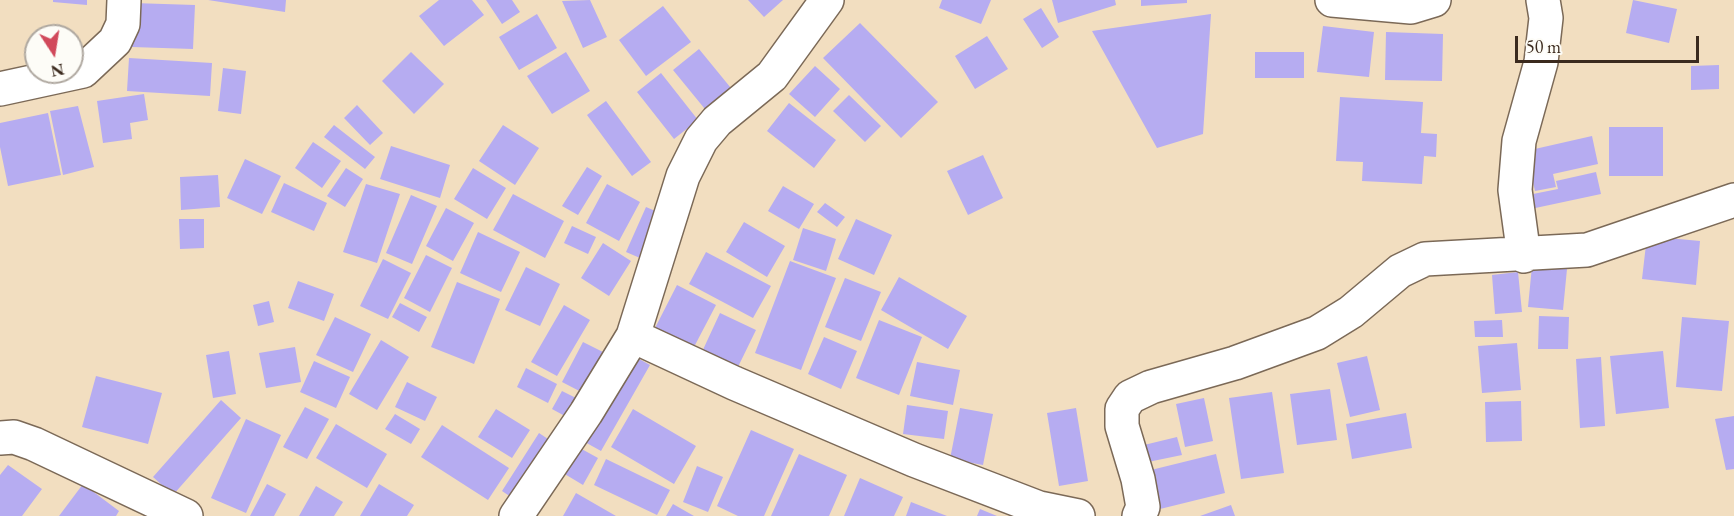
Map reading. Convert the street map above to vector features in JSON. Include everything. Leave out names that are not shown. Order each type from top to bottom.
[{"type":"street","points":[[0,90],[83,71],[115,41],[123,24],[124,0]]},
{"type":"street","points":[[516,516],[586,413],[633,336],[683,176],[701,140],[717,121],[772,76],[827,0]]},
{"type":"street","points":[[1332,0],[1411,7],[1434,0]]},
{"type":"street","points":[[1524,256],[1515,190],[1519,141],[1541,62],[1546,18],[1543,0]]},
{"type":"street","points":[[1139,516],[1143,507],[1138,479],[1122,426],[1122,409],[1130,396],[1151,387],[1235,363],[1317,333],[1351,312],[1400,271],[1425,260],[1449,256],[1524,256],[1587,250],[1734,200]]},
{"type":"street","points":[[633,336],[734,384],[924,464],[1040,508],[1078,516]]},
{"type":"street","points":[[0,438],[14,437],[34,444],[186,516]]},
{"type":"building","points":[[53,0],[87,0],[87,5],[53,2]]},
{"type":"building","points":[[208,0],[286,0],[285,12]]},
{"type":"building","points":[[439,0],[472,0],[484,15],[444,46],[419,16]]},
{"type":"building","points":[[486,0],[512,0],[520,12],[502,24]]},
{"type":"building","points":[[590,0],[607,37],[583,48],[562,1]]},
{"type":"building","points":[[748,0],[783,0],[764,17]]},
{"type":"building","points":[[942,0],[991,0],[981,24],[939,8]]},
{"type":"building","points":[[1052,0],[1115,0],[1116,5],[1058,23]]},
{"type":"building","points":[[1141,0],[1187,0],[1187,3],[1141,6]]},
{"type":"building","points":[[1633,0],[1677,9],[1669,43],[1626,33]]},
{"type":"building","points":[[133,3],[195,5],[193,49],[132,47]]},
{"type":"building","points":[[663,6],[691,42],[646,76],[619,40]]},
{"type":"building","points":[[1041,8],[1059,37],[1042,48],[1023,19]]},
{"type":"building","points":[[537,14],[557,48],[519,70],[499,37]]},
{"type":"building","points":[[1211,14],[1203,134],[1157,148],[1092,31]]},
{"type":"building","points":[[860,23],[938,102],[901,138],[823,58]]},
{"type":"building","points":[[1323,26],[1374,32],[1369,77],[1317,72]]},
{"type":"building","points":[[1386,32],[1443,34],[1442,81],[1385,80]]},
{"type":"building","points":[[987,36],[1008,69],[975,89],[955,56]]},
{"type":"building","points":[[699,49],[735,93],[709,114],[673,70]]},
{"type":"building","points":[[411,52],[444,84],[414,114],[382,81]]},
{"type":"building","points":[[566,52],[590,91],[552,114],[527,76]]},
{"type":"building","points":[[1255,52],[1304,52],[1304,78],[1255,78]]},
{"type":"building","points":[[129,58],[212,63],[210,96],[127,91]]},
{"type":"building","points":[[1719,65],[1719,89],[1691,90],[1691,66]]},
{"type":"building","points":[[815,66],[840,89],[815,117],[789,94]]},
{"type":"building","points":[[223,68],[246,71],[241,114],[218,111]]},
{"type":"building","points":[[661,73],[698,120],[674,139],[637,92]]},
{"type":"building","points":[[144,94],[148,120],[130,123],[132,139],[103,143],[97,101]]},
{"type":"building","points":[[849,95],[881,126],[865,142],[833,111]]},
{"type":"building","points":[[1340,97],[1423,102],[1421,133],[1437,134],[1436,157],[1424,156],[1422,184],[1362,181],[1363,162],[1336,161]]},
{"type":"building","points":[[606,101],[651,162],[632,176],[587,115]]},
{"type":"building","points":[[789,103],[836,140],[814,168],[767,131]]},
{"type":"building","points":[[357,105],[383,133],[370,145],[344,118]]},
{"type":"building","points":[[78,106],[94,167],[63,175],[50,111]]},
{"type":"building","points":[[48,113],[61,175],[8,186],[0,147],[0,123]]},
{"type":"building","points":[[334,125],[375,157],[365,169],[324,137]]},
{"type":"building","points":[[503,125],[539,148],[515,185],[479,161]]},
{"type":"building","points":[[1609,127],[1663,127],[1663,176],[1609,176]]},
{"type":"building","points":[[1592,136],[1598,164],[1553,174],[1556,187],[1535,191],[1526,151]]},
{"type":"building","points":[[313,142],[341,161],[322,188],[295,168]]},
{"type":"building","points":[[391,146],[450,165],[440,198],[380,179]]},
{"type":"building","points":[[983,155],[1003,198],[968,215],[947,171]]},
{"type":"building","points":[[245,159],[281,176],[262,214],[227,198]]},
{"type":"building","points":[[587,167],[602,176],[578,215],[562,206]]},
{"type":"building","points":[[346,168],[363,179],[345,207],[327,196]]},
{"type":"building","points":[[473,168],[506,188],[487,219],[454,199]]},
{"type":"building","points":[[1596,172],[1601,194],[1526,210],[1523,196],[1558,189],[1556,181]]},
{"type":"building","points":[[218,175],[220,207],[181,210],[180,177]]},
{"type":"building","points":[[284,183],[327,203],[314,231],[271,212]]},
{"type":"building","points":[[366,184],[400,194],[377,263],[343,252]]},
{"type":"building","points":[[607,184],[640,202],[619,241],[586,223]]},
{"type":"building","points":[[783,186],[814,204],[799,229],[768,211]]},
{"type":"building","points":[[513,194],[564,221],[545,258],[493,230]]},
{"type":"building","points":[[411,195],[437,206],[412,264],[386,253]]},
{"type":"building","points":[[825,203],[845,217],[837,227],[817,212]]},
{"type":"building","points":[[646,207],[660,213],[640,258],[626,252]]},
{"type":"building","points":[[446,208],[474,223],[453,261],[426,246]]},
{"type":"building","points":[[179,219],[204,219],[204,248],[180,249]]},
{"type":"building","points":[[856,219],[892,235],[874,275],[838,259]]},
{"type":"building","points":[[744,222],[785,246],[767,277],[726,252]]},
{"type":"building","points":[[572,226],[596,237],[588,254],[564,243]]},
{"type":"building","points":[[803,228],[836,239],[826,271],[793,260]]},
{"type":"building","points":[[478,232],[520,252],[501,292],[460,273]]},
{"type":"building","points":[[1647,236],[1700,241],[1696,285],[1642,279]]},
{"type":"building","points":[[603,243],[631,261],[609,296],[581,278]]},
{"type":"building","points":[[706,252],[771,286],[753,318],[689,284]]},
{"type":"building","points":[[426,255],[452,268],[430,312],[404,298]]},
{"type":"building","points":[[383,259],[411,273],[388,319],[360,306]]},
{"type":"building","points":[[790,261],[836,278],[801,370],[755,353]]},
{"type":"building","points":[[1532,266],[1567,269],[1563,310],[1528,307]]},
{"type":"building","points":[[526,267],[560,284],[540,326],[505,310]]},
{"type":"building","points":[[1518,272],[1522,312],[1495,314],[1492,275]]},
{"type":"building","points":[[899,277],[967,316],[948,349],[881,310]]},
{"type":"building","points":[[845,278],[881,292],[861,341],[825,327]]},
{"type":"building","points":[[298,281],[334,294],[324,321],[288,308]]},
{"type":"building","points":[[457,282],[500,299],[474,364],[431,347]]},
{"type":"building","points":[[677,285],[716,305],[694,347],[655,328]]},
{"type":"building","points":[[269,301],[274,322],[258,326],[253,305]]},
{"type":"building","points":[[400,303],[427,317],[419,332],[392,317]]},
{"type":"building","points":[[564,305],[590,320],[557,376],[531,362]]},
{"type":"building","points":[[720,313],[756,330],[736,371],[701,354]]},
{"type":"building","points":[[1539,316],[1569,317],[1568,349],[1538,349]]},
{"type":"building","points":[[335,317],[371,334],[353,372],[316,355]]},
{"type":"building","points":[[1682,317],[1729,321],[1722,391],[1676,387]]},
{"type":"building","points":[[879,320],[922,337],[899,395],[856,378]]},
{"type":"building","points":[[1502,320],[1503,337],[1475,337],[1474,321]]},
{"type":"building","points":[[824,337],[857,351],[841,389],[808,374]]},
{"type":"building","points":[[381,340],[409,357],[377,410],[349,394]]},
{"type":"building","points":[[583,342],[611,356],[589,396],[562,382]]},
{"type":"building","points":[[1517,343],[1521,390],[1482,393],[1478,346]]},
{"type":"building","points":[[295,347],[301,382],[266,388],[259,353]]},
{"type":"building","points":[[229,351],[236,394],[213,398],[206,355]]},
{"type":"building","points":[[1663,351],[1669,408],[1616,414],[1610,356]]},
{"type":"building","points":[[632,355],[650,365],[601,451],[583,441]]},
{"type":"building","points":[[1367,356],[1380,410],[1350,417],[1337,363]]},
{"type":"building","points":[[1601,357],[1605,426],[1580,428],[1576,359]]},
{"type":"building","points":[[314,361],[350,377],[336,408],[300,392]]},
{"type":"building","points":[[917,362],[960,370],[953,405],[910,396]]},
{"type":"building","points":[[526,368],[557,384],[548,403],[517,387]]},
{"type":"building","points":[[96,376],[162,393],[148,444],[82,427]]},
{"type":"building","points":[[407,382],[437,397],[425,421],[395,407]]},
{"type":"building","points":[[1330,389],[1337,440],[1297,445],[1290,394]]},
{"type":"building","points":[[562,391],[584,402],[574,421],[552,409]]},
{"type":"building","points":[[1272,392],[1284,473],[1241,479],[1229,398]]},
{"type":"building","points":[[1204,398],[1213,441],[1185,447],[1176,404]]},
{"type":"building","points":[[221,400],[241,418],[173,495],[153,477]]},
{"type":"building","points":[[1521,401],[1522,441],[1486,442],[1485,402]]},
{"type":"building","points":[[907,405],[948,411],[944,439],[903,434]]},
{"type":"building","points":[[305,407],[329,419],[307,459],[283,447]]},
{"type":"building","points":[[960,408],[993,414],[983,465],[950,459]]},
{"type":"building","points":[[1076,408],[1088,481],[1059,486],[1047,413]]},
{"type":"building","points":[[496,409],[530,430],[512,458],[478,437]]},
{"type":"building","points":[[633,409],[696,446],[674,484],[611,447]]},
{"type":"building","points":[[1406,413],[1412,448],[1352,459],[1346,424]]},
{"type":"building","points":[[395,414],[420,429],[411,444],[385,429]]},
{"type":"building","points":[[1734,416],[1734,469],[1726,470],[1715,419]]},
{"type":"building","points":[[246,419],[281,435],[246,513],[211,498]]},
{"type":"building","points":[[336,424],[387,454],[367,488],[316,458]]},
{"type":"building","points":[[442,425],[509,468],[488,500],[421,457]]},
{"type":"building","points":[[751,430],[794,449],[764,516],[738,516],[717,506]]},
{"type":"building","points":[[539,433],[554,443],[517,501],[502,491]]},
{"type":"building","points":[[1177,437],[1182,455],[1148,462],[1144,445]]},
{"type":"building","points":[[578,447],[598,458],[583,485],[563,473]]},
{"type":"building","points":[[799,454],[847,475],[829,516],[771,516]]},
{"type":"building","points":[[1216,454],[1225,493],[1160,509],[1151,470]]},
{"type":"building","points":[[606,459],[670,490],[657,515],[594,485]]},
{"type":"building","points":[[8,465],[42,489],[22,516],[0,516],[0,475]]},
{"type":"building","points":[[697,466],[723,477],[708,512],[683,502]]},
{"type":"building","points":[[860,478],[903,497],[894,516],[844,516]]},
{"type":"building","points":[[83,484],[119,511],[116,516],[59,516]]},
{"type":"building","points":[[267,484],[286,494],[274,516],[250,516]]},
{"type":"building","points":[[379,484],[414,505],[407,516],[360,516]]},
{"type":"building","points":[[316,486],[343,502],[334,516],[299,516]]},
{"type":"building","points":[[576,493],[616,516],[563,516]]},
{"type":"building","points":[[911,502],[947,516],[906,516]]},
{"type":"building","points":[[673,504],[694,516],[666,516]]},
{"type":"building","points":[[1231,505],[1235,516],[1200,516]]},
{"type":"building","points":[[980,509],[997,516],[977,516]]}]
